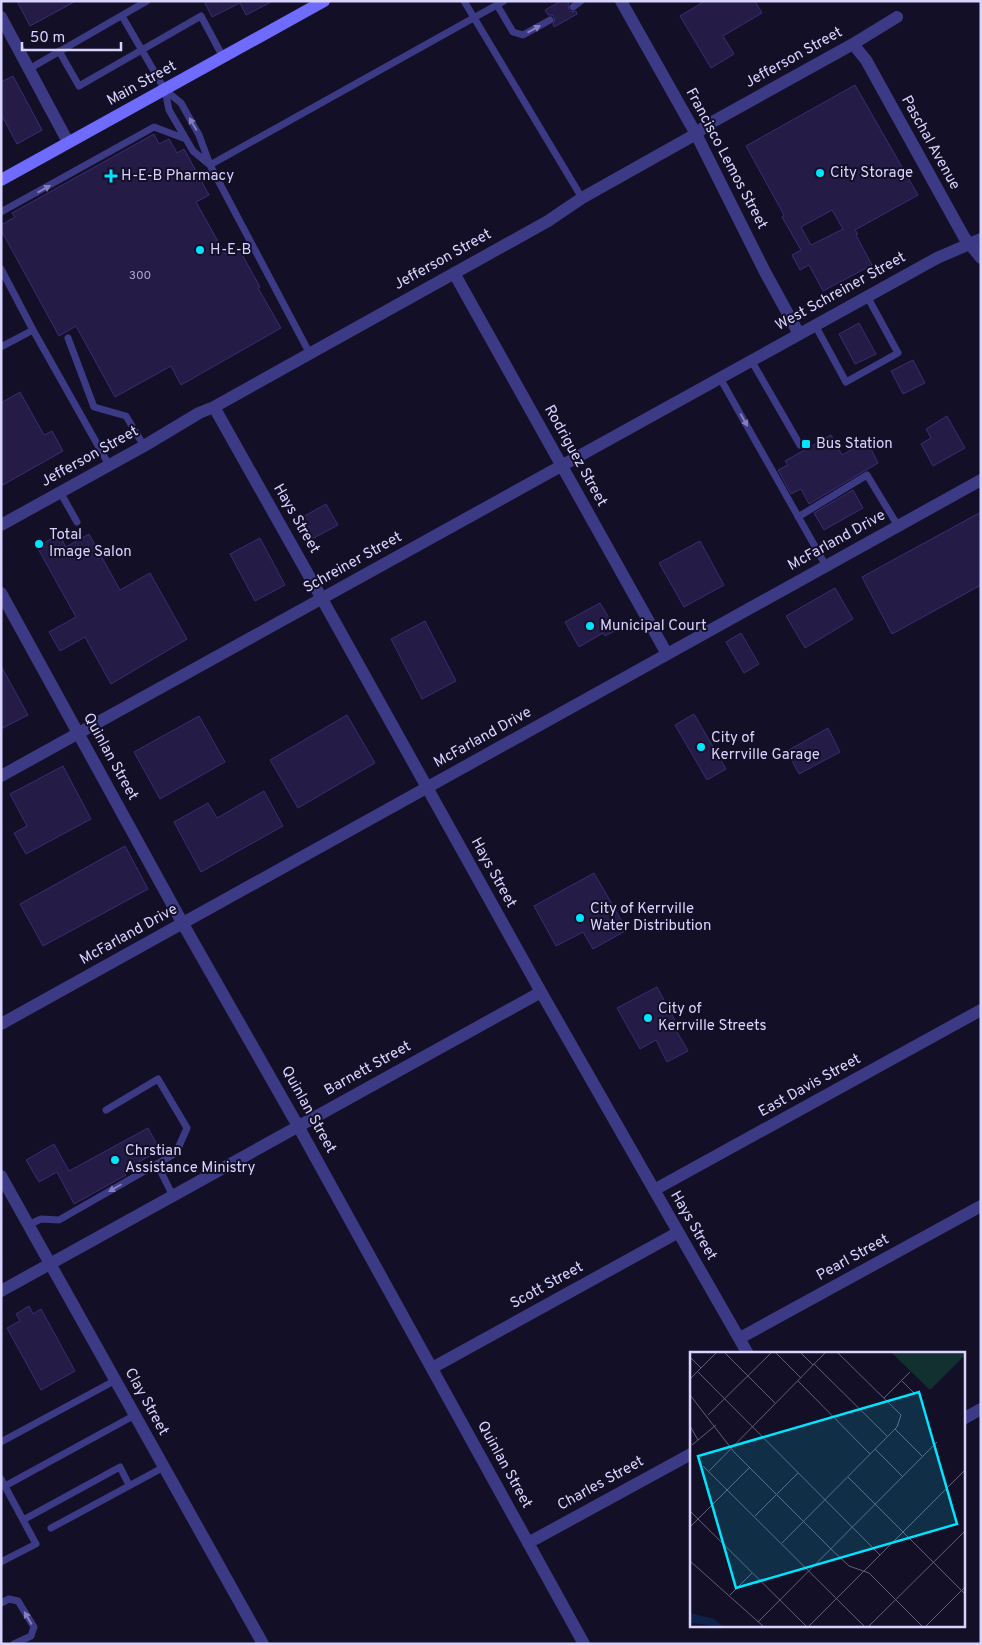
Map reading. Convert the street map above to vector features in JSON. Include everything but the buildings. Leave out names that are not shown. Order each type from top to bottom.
[{"type":"main road","name":"Main Street","points":[[1,180],[324,1]]},
{"type":"street","name":"Francisco Lemos Street","points":[[621,1],[696,134],[766,272],[800,334]]},
{"type":"street","name":"Jefferson Street","points":[[1,525],[144,446],[199,413],[214,407],[548,221],[582,198],[696,134],[707,125],[853,44],[897,16]]},
{"type":"street","points":[[1,17],[68,142]]},
{"type":"street","name":"Paschal Avenue","points":[[853,44],[866,60],[964,237],[975,241],[981,258]]},
{"type":"street","name":"West Schreiner Street","points":[[720,378],[936,258],[975,241]]},
{"type":"street","name":"Rodriguez Street","points":[[454,273],[667,654]]},
{"type":"street","name":"Schreiner Street","points":[[1,776],[720,378]]},
{"type":"street","name":"Hays Street","points":[[214,407],[541,992],[677,1233],[747,1352]]},
{"type":"street","name":"McFarland Drive","points":[[1,1024],[981,480]]},
{"type":"street","name":"Quinlan Street","points":[[1,593],[584,1644]]},
{"type":"street","name":"Barnett Street","points":[[1,1291],[541,992]]},
{"type":"street","name":"East Davis Street","points":[[654,1190],[981,1010]]},
{"type":"street","name":"Clay Street","points":[[1,1176],[263,1644]]},
{"type":"street","name":"Pearl Street","points":[[740,1338],[981,1206]]},
{"type":"street","name":"Scott Street","points":[[432,1368],[677,1233]]},
{"type":"street","points":[[964,1418],[981,1409]]},
{"type":"street","name":"Charles Street","points":[[528,1543],[690,1455]]},
{"type":"lane","points":[[29,69],[147,1]]},
{"type":"lane","points":[[464,1],[582,198]]},
{"type":"lane","points":[[573,7],[581,1]]},
{"type":"lane","points":[[210,166],[499,3],[513,32],[523,35],[550,20]]},
{"type":"lane","points":[[122,16],[164,90],[169,110],[193,151],[210,166]]},
{"type":"lane","points":[[59,51],[79,86],[201,16],[223,57]]},
{"type":"lane","points":[[164,90],[181,103],[199,135],[210,166],[310,354]]},
{"type":"lane","points":[[1,212],[154,127],[186,139]]},
{"type":"lane","points":[[1,269],[33,330],[110,464]]},
{"type":"lane","points":[[815,325],[846,382],[898,353],[868,296]]},
{"type":"lane","points":[[1,347],[33,330]]},
{"type":"lane","points":[[68,338],[94,407],[126,416],[144,446]]},
{"type":"lane","points":[[752,360],[800,445]]},
{"type":"lane","points":[[720,378],[826,566]]},
{"type":"lane","points":[[798,517],[868,475],[898,526]]},
{"type":"lane","points":[[60,492],[77,522]]},
{"type":"lane","points":[[28,1225],[41,1218],[59,1220],[176,1153],[187,1128],[158,1079],[106,1110]]},
{"type":"lane","points":[[157,1164],[173,1196]]},
{"type":"lane","points":[[1,1442],[116,1380]]},
{"type":"lane","points":[[1,1562],[36,1544],[3,1482],[135,1415]]},
{"type":"lane","points":[[23,1520],[120,1467],[130,1485]]},
{"type":"lane","points":[[51,1528],[164,1467]]},
{"type":"lane","points":[[1,1603],[9,1599],[18,1601],[34,1627],[31,1636],[14,1644]]},
{"type":"place","name":"City Storage","points":[[820,173]]},
{"type":"place","name":"H-E-B Pharmacy","points":[[111,176]]},
{"type":"place","name":"H-E-B","points":[[200,250]]},
{"type":"place","name":"Bus Station","points":[[806,444]]},
{"type":"place","name":"Total Image Salon","points":[[39,544]]},
{"type":"place","name":"Municipal Court","points":[[590,626]]},
{"type":"place","name":"City of Kerrville Garage","points":[[701,747]]},
{"type":"place","name":"City of Kerrville Water Distribution","points":[[580,918]]},
{"type":"place","name":"City of Kerrville Streets","points":[[648,1018]]},
{"type":"place","name":"Chrstian Assistance Ministry","points":[[115,1160]]}]
